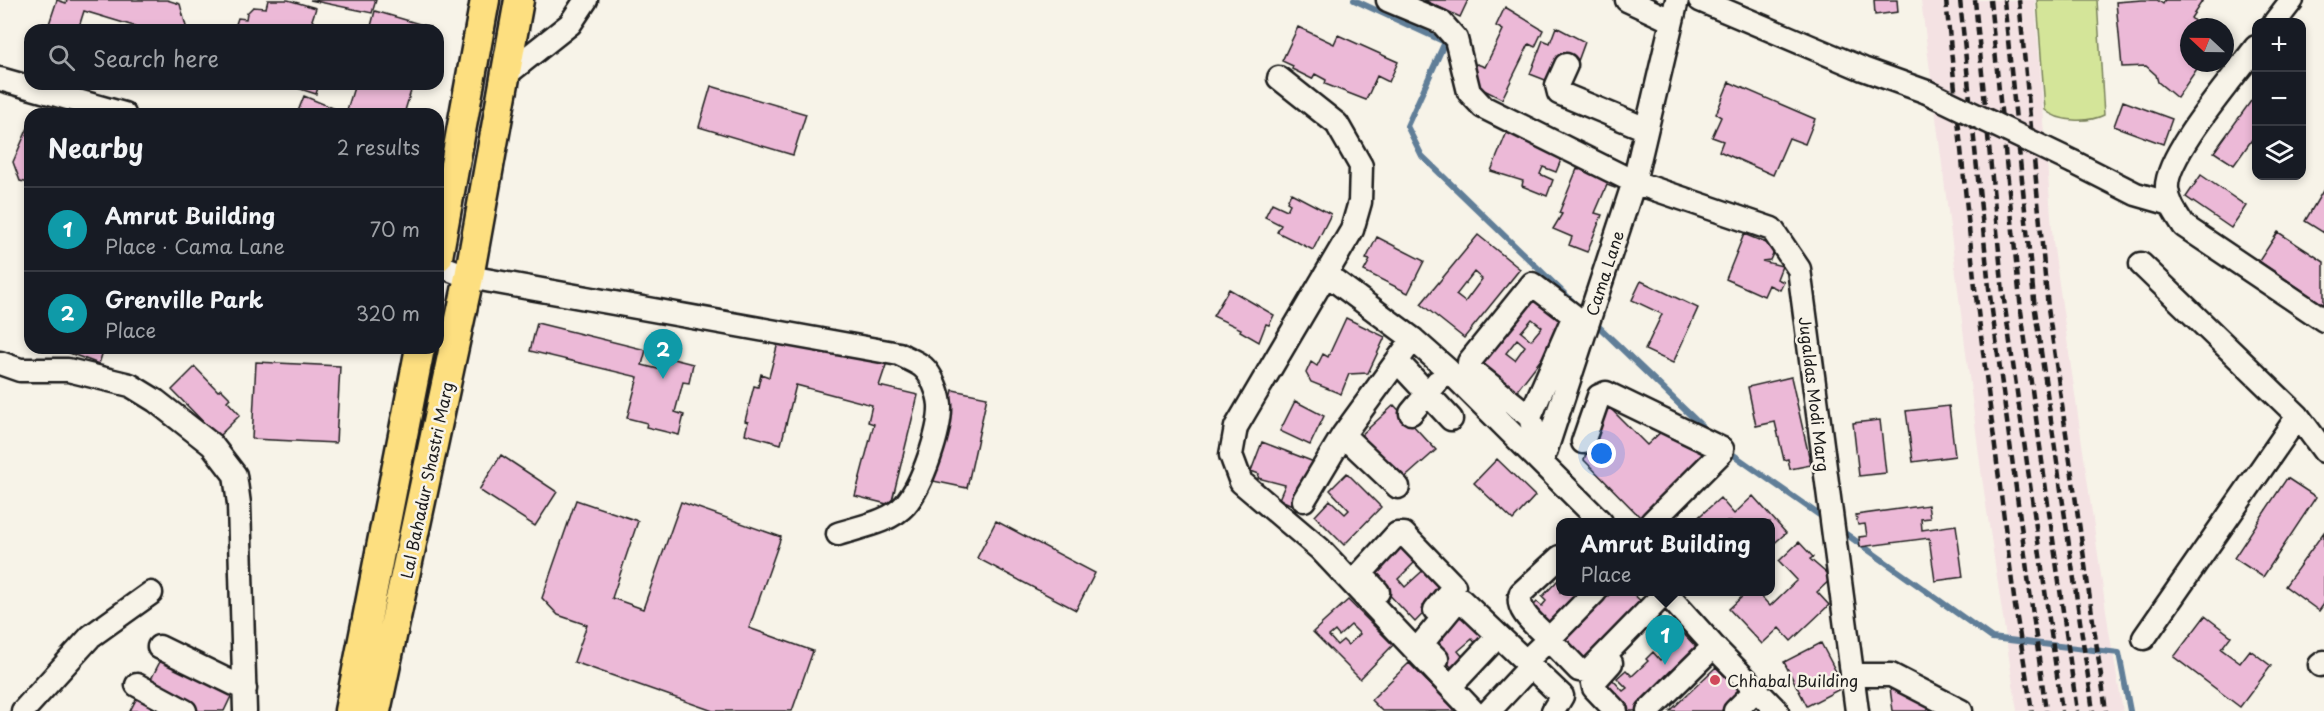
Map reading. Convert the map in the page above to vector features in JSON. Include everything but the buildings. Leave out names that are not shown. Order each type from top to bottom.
[{"type":"main road","points":[[444,224],[485,0]]},
{"type":"main road","name":"Lal Bahadur Shastri Marg","points":[[376,711],[469,277],[519,0]]},
{"type":"main road","name":"Lal Bahadur Shastri Marg","points":[[349,711],[419,354]]},
{"type":"main road","points":[[413,382],[446,388]]},
{"type":"main road","points":[[369,603],[398,608]]},
{"type":"street","points":[[507,74],[570,24],[586,0]]},
{"type":"street","name":"Jugaldas Modi Marg","points":[[1388,0],[1441,22],[1456,39],[1469,92],[1483,107],[1634,182],[1772,229],[1799,268],[1857,711]]},
{"type":"street","points":[[1627,0],[1674,10]]},
{"type":"street","points":[[1700,0],[1863,69],[1928,92],[2136,194],[2171,204]]},
{"type":"street","points":[[2278,18],[2292,0]]},
{"type":"street","name":"Cama Lane","points":[[1542,462],[1634,182],[1674,10]]},
{"type":"street","points":[[2252,52],[2181,148],[2169,172],[2167,189],[2171,204],[2184,226],[2324,320]]},
{"type":"street","points":[[1566,65],[1557,85],[1559,93],[1646,129]]},
{"type":"street","points":[[1279,78],[1337,124],[1361,166],[1360,202],[1352,230],[1236,427],[1231,455],[1241,482],[1320,549],[1412,634],[1454,682],[1489,711],[1549,639],[1590,596]]},
{"type":"street","points":[[0,79],[24,86]]},
{"type":"street","points":[[39,90],[103,108]]},
{"type":"street","points":[[2140,264],[2298,416],[2324,452]]},
{"type":"street","points":[[444,267],[469,277],[899,354],[924,368],[934,383],[940,405],[935,434],[924,471],[905,505],[882,520],[838,534]]},
{"type":"street","points":[[1326,274],[1413,339],[1448,370],[1595,518]]},
{"type":"street","points":[[1530,417],[1574,316],[1532,284],[1468,365],[1470,370],[1530,417],[1542,462]]},
{"type":"street","points":[[1304,500],[1343,435],[1413,339]]},
{"type":"street","points":[[1397,361],[1451,419]]},
{"type":"street","points":[[0,363],[20,370],[68,370],[130,385],[212,445],[235,475],[239,504],[244,700]]},
{"type":"street","points":[[1411,412],[1448,370]]},
{"type":"street","points":[[1561,403],[1586,433],[1599,396],[1606,393],[1722,449],[1721,453],[1656,518]]},
{"type":"street","points":[[2144,638],[2298,416]]},
{"type":"street","points":[[1343,435],[1398,487]]},
{"type":"street","points":[[1556,561],[1521,593],[1518,601],[1521,609],[1579,670],[1588,671],[1660,596]]},
{"type":"street","points":[[22,711],[91,636],[151,592]]},
{"type":"street","points":[[1660,596],[1765,703]]},
{"type":"street","points":[[1616,711],[1594,688],[1596,678],[1660,596]]},
{"type":"street","points":[[1473,711],[1454,682],[1425,647],[1424,641],[1457,601],[1466,603],[1562,696],[1552,711]]},
{"type":"street","points":[[1454,682],[1498,636]]},
{"type":"street","points":[[159,647],[244,700]]},
{"type":"street","points":[[1648,711],[1711,650]]},
{"type":"street","points":[[1852,675],[1891,675],[1961,711]]},
{"type":"street","points":[[137,685],[185,711]]},
{"type":"street","points":[[1735,711],[1765,703]]},
{"type":"shaded area","points":[[1921,0],[2035,0],[2053,242],[2109,631],[2123,711],[2017,711],[1982,478]]},
{"type":"green space","points":[[2037,0],[2097,0],[2104,115],[2097,118],[2073,120],[2057,117],[2045,110]]},
{"type":"waterway","points":[[1354,0],[1445,42],[1407,126],[1422,156],[1574,303]]},
{"type":"waterway","points":[[1594,322],[1708,432]]},
{"type":"waterway","points":[[1728,451],[1825,519]]},
{"type":"waterway","points":[[1839,529],[1992,638],[2119,653],[2130,711]]},
{"type":"railway","points":[[1946,0],[1975,288],[2015,606],[2032,711]]},
{"type":"railway","points":[[1960,0],[1989,288],[2046,711]]},
{"type":"railway","points":[[1975,0],[2003,293],[2062,711]]},
{"type":"railway","points":[[1990,0],[2021,311],[2077,711]]},
{"type":"railway","points":[[2004,0],[2035,310],[2093,711]]},
{"type":"railway","points":[[2019,0],[2048,308],[2106,711]]},
{"type":"place","name":"Grenville Park","points":[[663,379]]},
{"type":"place","name":"Amrut Building","points":[[1665,665]]},
{"type":"place","name":"Chhabal Building","points":[[1715,680]]}]
